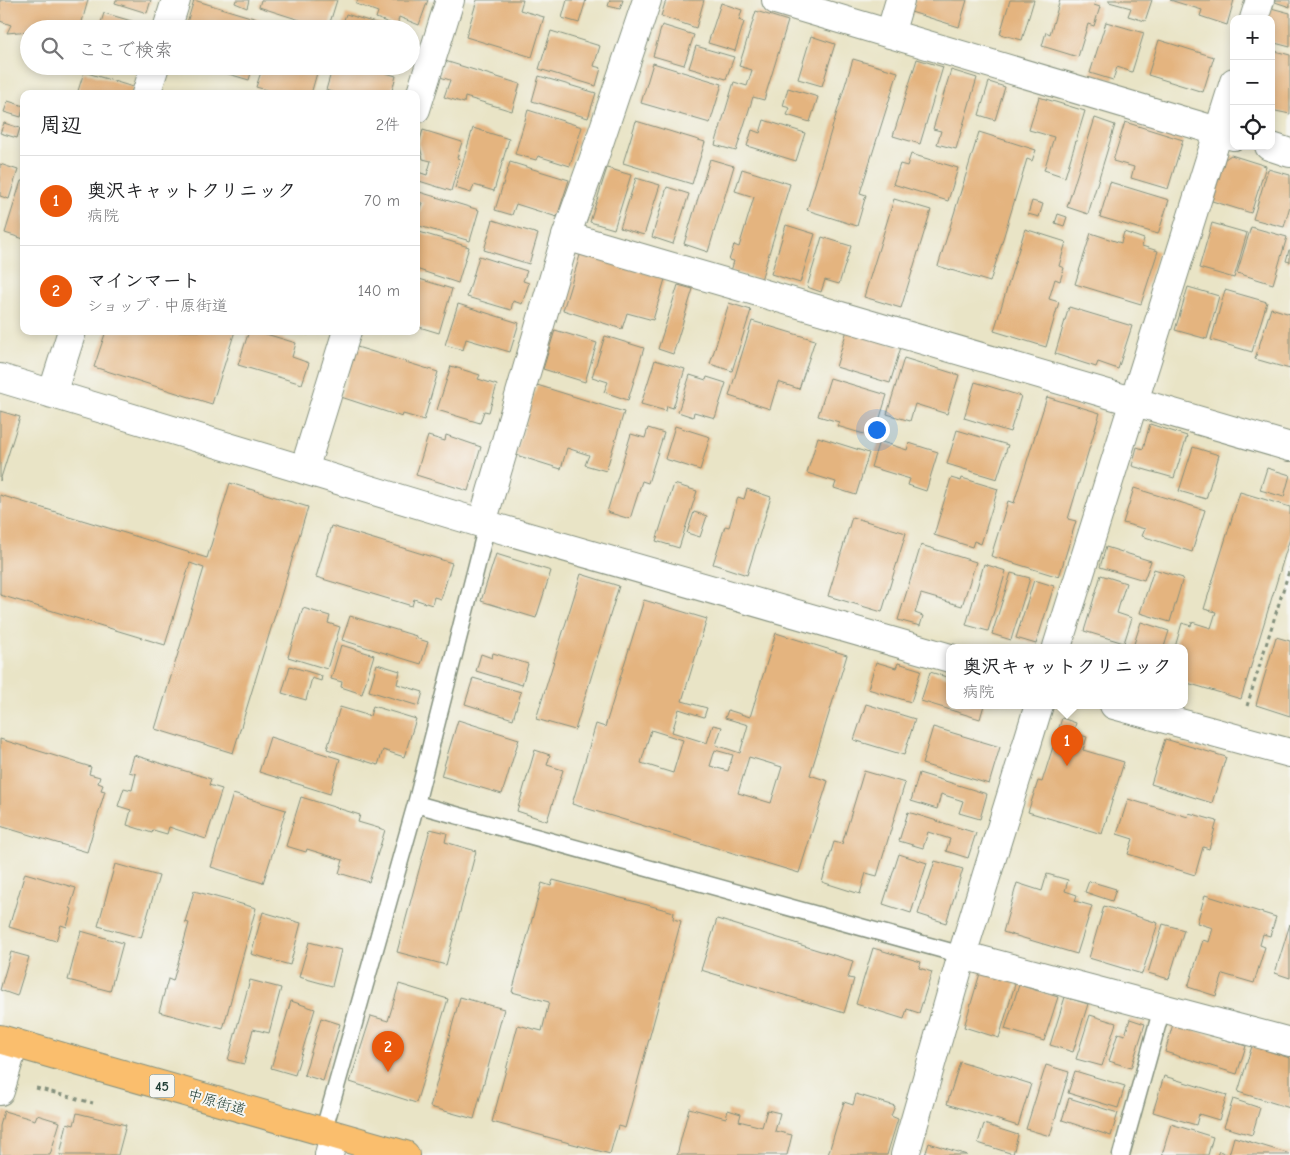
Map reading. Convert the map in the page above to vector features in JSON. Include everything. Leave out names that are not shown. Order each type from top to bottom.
[{"type":"main road","name":"中原街道","points":[[7,1041],[329,1141],[405,1155]]},
{"type":"street","points":[[170,20],[176,0]]},
{"type":"street","points":[[420,96],[450,0]]},
{"type":"street","points":[[484,524],[566,236],[597,152],[647,0]]},
{"type":"street","points":[[776,0],[1226,133]]},
{"type":"street","points":[[890,34],[900,0]]},
{"type":"street","points":[[1255,15],[1260,0]]},
{"type":"street","points":[[147,90],[152,75]]},
{"type":"street","points":[[1058,644],[1134,401],[1226,133],[1230,105]]},
{"type":"street","points":[[1275,148],[1290,153]]},
{"type":"street","points":[[566,236],[1290,447]]},
{"type":"street","points":[[52,394],[71,335]]},
{"type":"street","points":[[304,470],[347,335]]},
{"type":"street","points":[[0,378],[484,524],[946,657]]},
{"type":"street","points":[[905,1155],[962,955],[1038,709]]},
{"type":"street","points":[[1129,709],[1290,753]]},
{"type":"street","points":[[962,955],[1290,1042]]},
{"type":"street","points":[[0,1091],[7,1041]]},
{"type":"lane","points":[[329,1141],[416,804],[484,524]]},
{"type":"lane","points":[[416,804],[962,955]]},
{"type":"lane","points":[[1120,1155],[1162,1008]]},
{"type":"path","points":[[1236,738],[1290,568]]},
{"type":"building","points":[[0,0],[88,0],[82,20],[20,20],[20,32],[7,33],[11,25],[0,21]]},
{"type":"building","points":[[116,0],[151,0],[147,13],[115,3]]},
{"type":"building","points":[[194,0],[260,20],[188,20]]},
{"type":"building","points":[[236,0],[249,0],[247,8],[235,3]]},
{"type":"building","points":[[261,0],[337,0],[331,20],[300,20],[259,7]]},
{"type":"building","points":[[358,0],[428,0],[420,22],[420,20],[406,20],[399,17],[398,20],[381,20],[376,18],[378,12],[356,4]]},
{"type":"building","points":[[477,0],[523,0],[520,10],[544,17],[532,57],[466,37]]},
{"type":"building","points":[[567,0],[586,0],[579,23],[562,18]]},
{"type":"building","points":[[610,0],[623,0],[620,9],[608,6]]},
{"type":"building","points":[[666,0],[704,0],[696,28],[661,16]]},
{"type":"building","points":[[915,0],[967,0],[959,27],[911,12]]},
{"type":"building","points":[[1010,0],[1034,0],[1022,40],[1000,34]]},
{"type":"building","points":[[1060,0],[1096,0],[1094,5],[1100,7],[1094,26],[1088,24],[1078,57],[1042,46],[1046,32],[1050,34]]},
{"type":"building","points":[[1109,0],[1152,0],[1145,21],[1128,16],[1131,8],[1109,2]]},
{"type":"building","points":[[1170,0],[1234,0],[1227,25],[1200,16],[1202,10]]},
{"type":"building","points":[[1276,0],[1290,0],[1290,7],[1275,2]]},
{"type":"building","points":[[721,3],[742,10],[739,20],[744,22],[735,51],[708,43]]},
{"type":"building","points":[[1271,8],[1290,13],[1290,47],[1275,43],[1275,15],[1269,15]]},
{"type":"building","points":[[756,11],[788,21],[764,100],[753,97],[736,151],[715,145],[734,82],[747,86],[752,70],[739,66]]},
{"type":"building","points":[[104,13],[128,20],[102,20]]},
{"type":"building","points":[[346,14],[366,20],[344,20]]},
{"type":"building","points":[[1106,22],[1144,33],[1132,72],[1117,67],[1113,80],[1090,73]]},
{"type":"building","points":[[662,25],[694,35],[684,65],[653,56]]},
{"type":"building","points":[[551,31],[600,46],[594,66],[601,68],[596,86],[539,69]]},
{"type":"building","points":[[811,36],[835,44],[822,86],[798,79]]},
{"type":"building","points":[[1159,40],[1214,57],[1203,92],[1148,75]]},
{"type":"building","points":[[696,46],[734,57],[726,79],[689,68]]},
{"type":"building","points":[[1275,51],[1290,55],[1290,114],[1275,111]]},
{"type":"building","points":[[853,59],[898,72],[860,193],[866,195],[857,226],[807,210]]},
{"type":"building","points":[[917,59],[943,67],[920,144],[893,136]]},
{"type":"building","points":[[445,61],[520,84],[512,111],[465,97],[464,103],[444,97],[450,80],[440,77]]},
{"type":"building","points":[[653,63],[722,84],[710,123],[641,103]]},
{"type":"building","points":[[951,70],[977,78],[956,149],[937,144],[941,131],[933,129]]},
{"type":"building","points":[[83,75],[94,75],[133,87],[132,90],[78,90]]},
{"type":"building","points":[[232,75],[250,75],[249,80]]},
{"type":"building","points":[[260,75],[316,75],[312,90],[266,90],[256,87]]},
{"type":"building","points":[[330,75],[396,76],[392,90],[326,90]]},
{"type":"building","points":[[539,76],[596,93],[588,118],[532,101]]},
{"type":"building","points":[[989,82],[1005,87],[995,120],[979,115]]},
{"type":"building","points":[[788,88],[818,97],[810,122],[787,115],[790,108],[783,106]]},
{"type":"building","points":[[1039,97],[1085,111],[1065,177],[1044,170],[1054,137],[1029,130]]},
{"type":"building","points":[[8,101],[20,105],[20,117],[4,112]]},
{"type":"building","points":[[528,110],[582,127],[570,166],[538,156],[536,160],[515,154]]},
{"type":"building","points":[[1095,118],[1115,125],[1088,214],[1067,207]]},
{"type":"building","points":[[764,120],[805,133],[796,161],[747,146],[752,130],[760,133]]},
{"type":"building","points":[[636,121],[705,142],[692,184],[623,163]]},
{"type":"building","points":[[1125,122],[1183,140],[1168,189],[1131,178],[1134,167],[1113,161]]},
{"type":"building","points":[[4,123],[20,128],[17,138],[0,133]]},
{"type":"building","points":[[473,128],[509,139],[494,191],[474,185],[471,193],[455,188]]},
{"type":"building","points":[[423,130],[462,142],[457,158],[460,159],[451,191],[420,181],[420,173],[427,175],[431,161],[423,159],[420,140]]},
{"type":"building","points":[[979,132],[1036,150],[1032,161],[1027,159],[990,282],[938,266]]},
{"type":"building","points":[[911,154],[958,168],[948,201],[893,184],[900,164],[907,166]]},
{"type":"building","points":[[1231,155],[1266,166],[1251,213],[1212,201],[1225,159]]},
{"type":"building","points":[[710,159],[734,166],[708,252],[684,244]]},
{"type":"building","points":[[510,162],[569,180],[557,217],[516,204],[512,215],[495,210]]},
{"type":"building","points":[[0,164],[18,170],[9,199],[0,196]]},
{"type":"building","points":[[607,168],[631,175],[614,229],[590,222]]},
{"type":"building","points":[[742,169],[790,184],[761,280],[731,271],[734,261],[729,260],[734,245],[739,247],[754,197],[735,191]]},
{"type":"building","points":[[1268,169],[1290,175],[1290,206],[1284,227],[1253,219]]},
{"type":"building","points":[[636,178],[660,185],[644,235],[620,228]]},
{"type":"building","points":[[1110,182],[1169,200],[1158,234],[1100,217]]},
{"type":"building","points":[[20,184],[20,238],[5,233]]},
{"type":"building","points":[[667,187],[689,194],[673,244],[652,237]]},
{"type":"building","points":[[420,192],[479,210],[470,241],[420,226],[420,212],[423,203],[420,202]]},
{"type":"building","points":[[894,199],[931,210],[901,308],[864,297]]},
{"type":"building","points":[[1032,201],[1043,204],[1039,217],[1028,214]]},
{"type":"building","points":[[1058,214],[1067,217],[1064,226],[1055,223]]},
{"type":"building","points":[[493,220],[538,234],[529,264],[484,250]]},
{"type":"building","points":[[1212,223],[1247,233],[1234,278],[1199,268]]},
{"type":"building","points":[[786,225],[815,234],[800,283],[771,274]]},
{"type":"building","points":[[1251,227],[1287,237],[1273,284],[1237,273]]},
{"type":"building","points":[[1025,229],[1066,242],[1059,266],[1064,268],[1060,281],[1055,279],[1049,299],[1059,302],[1046,347],[994,331]]},
{"type":"building","points":[[420,232],[469,247],[458,283],[420,270]]},
{"type":"building","points":[[1124,232],[1144,239],[1142,246],[1158,251],[1141,304],[1075,284],[1091,233],[1121,243]]},
{"type":"building","points":[[822,237],[851,246],[839,284],[825,280],[821,292],[807,287]]},
{"type":"building","points":[[1290,250],[1290,262],[1286,261]]},
{"type":"building","points":[[581,252],[665,279],[653,320],[627,313],[622,329],[563,310]]},
{"type":"building","points":[[479,256],[527,271],[523,281],[529,283],[522,304],[513,301],[511,310],[467,297]]},
{"type":"building","points":[[420,279],[452,289],[439,333],[420,327]]},
{"type":"building","points":[[678,285],[693,289],[673,354],[658,349]]},
{"type":"building","points":[[1188,287],[1219,296],[1207,339],[1175,330]]},
{"type":"building","points":[[1225,290],[1267,302],[1252,352],[1211,340]]},
{"type":"building","points":[[729,303],[751,310],[732,371],[710,364]]},
{"type":"building","points":[[458,304],[519,323],[510,352],[466,339],[463,350],[445,345]]},
{"type":"building","points":[[1069,307],[1132,326],[1118,369],[1098,362],[1096,367],[1055,354]]},
{"type":"building","points":[[1271,308],[1290,314],[1290,369],[1255,359]]},
{"type":"building","points":[[752,321],[815,340],[799,389],[778,382],[770,409],[729,396]]},
{"type":"building","points":[[555,330],[597,343],[585,382],[543,369]]},
{"type":"building","points":[[847,330],[901,347],[890,383],[836,367]]},
{"type":"building","points":[[105,335],[234,335],[212,404],[94,367]]},
{"type":"building","points":[[248,335],[269,335],[296,343],[292,357],[309,363],[302,384],[238,365]]},
{"type":"building","points":[[605,336],[644,348],[628,400],[604,392],[608,382],[592,377]]},
{"type":"building","points":[[357,347],[438,372],[424,420],[403,414],[402,417],[341,397]]},
{"type":"building","points":[[904,358],[959,375],[947,414],[915,404],[910,421],[887,414]]},
{"type":"building","points":[[655,360],[685,369],[673,408],[667,406],[666,411],[641,404]]},
{"type":"building","points":[[451,366],[480,375],[478,379],[497,385],[489,412],[484,411],[480,423],[437,410]]},
{"type":"building","points":[[690,375],[706,380],[707,377],[726,383],[715,418],[694,412],[693,417],[678,412]]},
{"type":"building","points":[[830,378],[887,395],[874,437],[837,426],[839,422],[818,416]]},
{"type":"building","points":[[975,382],[1021,396],[1010,432],[964,418]]},
{"type":"building","points":[[537,385],[624,412],[606,471],[585,465],[589,455],[567,448],[561,469],[516,455]]},
{"type":"building","points":[[1047,397],[1100,413],[1068,519],[1076,521],[1059,577],[991,556],[1008,501],[1014,503]]},
{"type":"building","points":[[0,411],[20,417],[0,481]]},
{"type":"building","points":[[1150,424],[1187,436],[1174,478],[1132,466],[1137,447],[1143,449]]},
{"type":"building","points":[[675,426],[710,437],[700,470],[665,459]]},
{"type":"building","points":[[648,428],[664,433],[648,483],[642,481],[630,519],[607,512],[631,434],[645,438]]},
{"type":"building","points":[[957,430],[1008,445],[997,479],[947,464]]},
{"type":"building","points":[[446,435],[481,447],[468,491],[416,475],[428,436],[445,441]]},
{"type":"building","points":[[818,437],[869,453],[856,495],[834,488],[836,482],[807,473]]},
{"type":"building","points":[[879,441],[907,450],[909,443],[938,452],[926,491],[908,485],[910,479],[871,467]]},
{"type":"building","points":[[1193,447],[1219,455],[1206,499],[1179,491]]},
{"type":"building","points":[[1267,468],[1290,475],[1284,497],[1260,490]]},
{"type":"building","points":[[951,478],[961,481],[962,478],[998,489],[981,544],[974,541],[972,547],[934,535]]},
{"type":"building","points":[[230,483],[308,507],[233,753],[155,729],[204,568],[190,563],[165,645],[0,595],[0,495],[207,558]]},
{"type":"building","points":[[674,484],[697,491],[679,548],[656,541]]},
{"type":"building","points":[[1134,488],[1205,510],[1192,552],[1142,536],[1145,529],[1123,523]]},
{"type":"building","points":[[747,489],[771,497],[747,575],[713,564],[725,526],[729,527],[738,497],[744,499]]},
{"type":"building","points":[[1240,492],[1290,507],[1290,538],[1241,699],[1188,683],[1188,644],[1176,644],[1182,623],[1191,626],[1192,622],[1211,628],[1216,612],[1204,609]]},
{"type":"building","points":[[694,512],[707,516],[700,537],[687,533]]},
{"type":"building","points":[[852,517],[906,533],[882,612],[828,596]]},
{"type":"building","points":[[331,526],[452,563],[441,599],[434,597],[432,605],[414,599],[412,606],[316,577]]},
{"type":"building","points":[[921,545],[976,562],[962,606],[921,594],[915,613],[923,616],[920,626],[898,620]]},
{"type":"building","points":[[1106,547],[1151,561],[1144,580],[1100,567]]},
{"type":"building","points":[[496,554],[551,571],[536,618],[481,601]]},
{"type":"building","points":[[984,564],[1006,571],[988,631],[966,625]]},
{"type":"building","points":[[1154,569],[1183,578],[1170,622],[1140,613]]},
{"type":"building","points":[[1011,573],[1030,578],[1011,640],[992,634]]},
{"type":"building","points":[[581,574],[619,586],[575,730],[536,719]]},
{"type":"building","points":[[1101,575],[1126,583],[1117,613],[1132,618],[1124,643],[1084,631]]},
{"type":"building","points":[[1034,580],[1054,586],[1036,644],[1016,638]]},
{"type":"building","points":[[644,600],[707,619],[682,701],[707,708],[704,717],[679,709],[672,732],[707,743],[713,725],[722,727],[716,745],[740,753],[748,725],[725,718],[728,710],[750,717],[776,633],[847,655],[810,775],[828,781],[799,873],[572,804],[596,724],[605,727]],"holes":[[[651,730],[683,740],[673,773],[641,763]],[[715,750],[733,755],[728,771],[710,766]],[[749,757],[782,767],[771,803],[738,793]]]},
{"type":"building","points":[[303,608],[330,616],[328,623],[340,627],[327,669],[288,657]]},
{"type":"building","points":[[350,616],[416,636],[415,638],[428,642],[421,664],[342,640]]},
{"type":"building","points":[[1141,622],[1169,631],[1165,644],[1134,644]]},
{"type":"building","points":[[1276,637],[1290,641],[1290,716],[1256,705]]},
{"type":"building","points":[[341,645],[374,655],[362,694],[341,687],[342,682],[331,679]]},
{"type":"building","points":[[493,653],[528,664],[522,685],[476,671],[481,654],[492,658]]},
{"type":"building","points":[[876,662],[896,668],[898,663],[921,670],[911,702],[868,689]]},
{"type":"building","points":[[377,664],[400,671],[397,684],[423,692],[419,706],[369,691]]},
{"type":"building","points":[[290,666],[322,676],[321,681],[312,678],[306,700],[282,693]]},
{"type":"building","points":[[930,672],[946,677],[946,709],[921,701]]},
{"type":"building","points":[[473,678],[521,692],[513,719],[465,704]]},
{"type":"building","points":[[866,704],[915,719],[904,755],[854,740]]},
{"type":"building","points":[[373,706],[416,719],[404,757],[383,750],[378,765],[327,749],[340,707],[370,716]]},
{"type":"building","points":[[947,709],[983,709],[980,719]]},
{"type":"building","points":[[1062,718],[1076,723],[1073,733],[1087,737],[1083,750],[1124,762],[1102,834],[1028,812],[1038,781],[1042,782]]},
{"type":"building","points":[[458,720],[519,739],[502,794],[441,776]]},
{"type":"building","points":[[933,727],[1000,747],[989,784],[922,764]]},
{"type":"building","points":[[270,737],[340,759],[330,794],[259,772]]},
{"type":"building","points":[[0,739],[91,767],[89,774],[100,777],[98,783],[103,785],[101,790],[105,791],[87,852],[0,826]]},
{"type":"building","points":[[1165,739],[1226,757],[1212,803],[1151,784]]},
{"type":"building","points":[[535,750],[550,755],[547,765],[563,770],[547,821],[517,811]]},
{"type":"building","points":[[134,755],[211,779],[209,785],[222,789],[206,839],[169,827],[167,834],[153,830],[152,833],[127,825],[131,810],[118,806],[124,788],[132,790],[136,774],[129,772]]},
{"type":"building","points":[[864,771],[905,783],[877,876],[866,873],[860,894],[822,882],[834,842],[842,844]]},
{"type":"building","points":[[919,773],[987,794],[980,819],[959,813],[963,801],[941,794],[937,809],[911,801]]},
{"type":"building","points":[[233,794],[286,810],[263,883],[211,867]]},
{"type":"building","points":[[301,797],[360,815],[358,822],[385,830],[369,882],[339,873],[343,860],[307,849],[306,852],[286,846]]},
{"type":"building","points":[[1128,799],[1188,817],[1189,813],[1217,821],[1209,849],[1203,847],[1195,875],[1128,854],[1133,839],[1117,834]]},
{"type":"building","points":[[908,812],[976,833],[968,858],[946,851],[950,839],[928,832],[923,848],[899,841]]},
{"type":"building","points":[[430,829],[447,833],[445,842],[476,851],[446,965],[397,952]]},
{"type":"building","points":[[899,854],[927,863],[911,913],[883,904]]},
{"type":"building","points":[[935,861],[963,869],[946,923],[918,914]]},
{"type":"building","points":[[115,864],[159,876],[141,938],[98,926]]},
{"type":"building","points":[[25,873],[76,888],[67,927],[61,925],[56,941],[9,927]]},
{"type":"building","points":[[1047,874],[1068,880],[1065,891],[1077,895],[1075,901],[1092,906],[1077,954],[1003,932],[1017,883],[1042,891]]},
{"type":"building","points":[[553,880],[674,912],[673,919],[681,921],[625,1128],[618,1126],[610,1154],[492,1122],[518,1025],[542,1031],[549,1002],[512,992],[542,883],[551,886]]},
{"type":"building","points":[[1089,881],[1116,889],[1112,901],[1085,892]]},
{"type":"building","points":[[194,891],[256,908],[223,1029],[159,1012],[168,979],[173,981],[189,923],[185,922]]},
{"type":"building","points":[[1205,895],[1276,917],[1270,936],[1263,934],[1260,945],[1265,947],[1254,983],[1223,974],[1216,996],[1188,987],[1203,940],[1209,942],[1213,928],[1197,923]]},
{"type":"building","points":[[1104,906],[1158,923],[1142,974],[1089,958]]},
{"type":"building","points":[[263,912],[301,923],[290,965],[251,954]]},
{"type":"building","points":[[717,919],[853,961],[848,978],[854,979],[844,1013],[701,970]]},
{"type":"building","points":[[1163,924],[1184,930],[1169,979],[1148,973]]},
{"type":"building","points":[[1290,924],[1290,978],[1275,973]]},
{"type":"building","points":[[81,931],[123,943],[110,991],[68,980]]},
{"type":"building","points":[[309,942],[341,950],[332,986],[299,977]]},
{"type":"building","points":[[873,948],[921,962],[919,968],[932,972],[919,1013],[907,1009],[904,1019],[856,1004]]},
{"type":"building","points":[[11,952],[29,957],[17,996],[0,990]]},
{"type":"building","points":[[981,970],[1016,981],[999,1038],[964,1027]]},
{"type":"building","points":[[250,980],[281,988],[269,1033],[253,1029],[244,1064],[228,1060]]},
{"type":"building","points":[[399,984],[448,999],[416,1103],[350,1082],[371,1016],[388,1021]]},
{"type":"building","points":[[1019,985],[1058,997],[1044,1041],[1005,1029]]},
{"type":"building","points":[[460,997],[504,1009],[474,1119],[430,1107]]},
{"type":"building","points":[[1065,997],[1088,1004],[1073,1052],[1050,1045]]},
{"type":"building","points":[[291,1001],[315,1009],[295,1075],[271,1068]]},
{"type":"building","points":[[1090,1015],[1116,1023],[1102,1066],[1076,1059]]},
{"type":"building","points":[[321,1018],[340,1024],[323,1081],[304,1075]]},
{"type":"building","points":[[1130,1019],[1145,1024],[1131,1068],[1109,1061],[1118,1033],[1125,1035]]},
{"type":"building","points":[[1173,1024],[1246,1046],[1237,1074],[1165,1052]]},
{"type":"building","points":[[1252,1046],[1290,1058],[1290,1108],[1238,1092]]},
{"type":"building","points":[[960,1062],[1031,1084],[1018,1126],[947,1104]]},
{"type":"building","points":[[1046,1065],[1069,1072],[1050,1136],[1026,1129]]},
{"type":"building","points":[[1075,1071],[1125,1086],[1118,1108],[1068,1093]]},
{"type":"building","points":[[1164,1076],[1227,1095],[1219,1120],[1199,1114],[1196,1125],[1153,1112]]},
{"type":"building","points":[[856,1094],[895,1106],[891,1116],[898,1119],[887,1155],[828,1155],[844,1102],[853,1105]]},
{"type":"building","points":[[1069,1098],[1118,1113],[1111,1136],[1062,1120]]},
{"type":"building","points":[[1233,1099],[1260,1108],[1252,1135],[1224,1127]]},
{"type":"building","points":[[689,1108],[726,1118],[728,1110],[741,1114],[739,1121],[762,1127],[767,1110],[780,1113],[775,1131],[792,1135],[787,1155],[677,1155]]},
{"type":"building","points":[[4,1111],[35,1120],[37,1115],[60,1122],[50,1155],[0,1155],[0,1126]]},
{"type":"building","points":[[77,1113],[126,1125],[118,1155],[60,1155],[67,1123],[74,1125]]},
{"type":"building","points":[[984,1124],[1018,1135],[1013,1154],[978,1143]]},
{"type":"building","points":[[1171,1124],[1213,1137],[1208,1155],[1162,1155]]},
{"type":"building","points":[[1234,1137],[1290,1154],[1290,1155],[1229,1155]]},
{"type":"building","points":[[929,1143],[967,1155],[925,1155]]},
{"type":"building","points":[[1219,1151],[1229,1155],[1217,1155]]},
{"type":"place","name":"奥沢キャットクリニック","points":[[1067,766]]},
{"type":"place","name":"マインマート","points":[[388,1072]]}]
